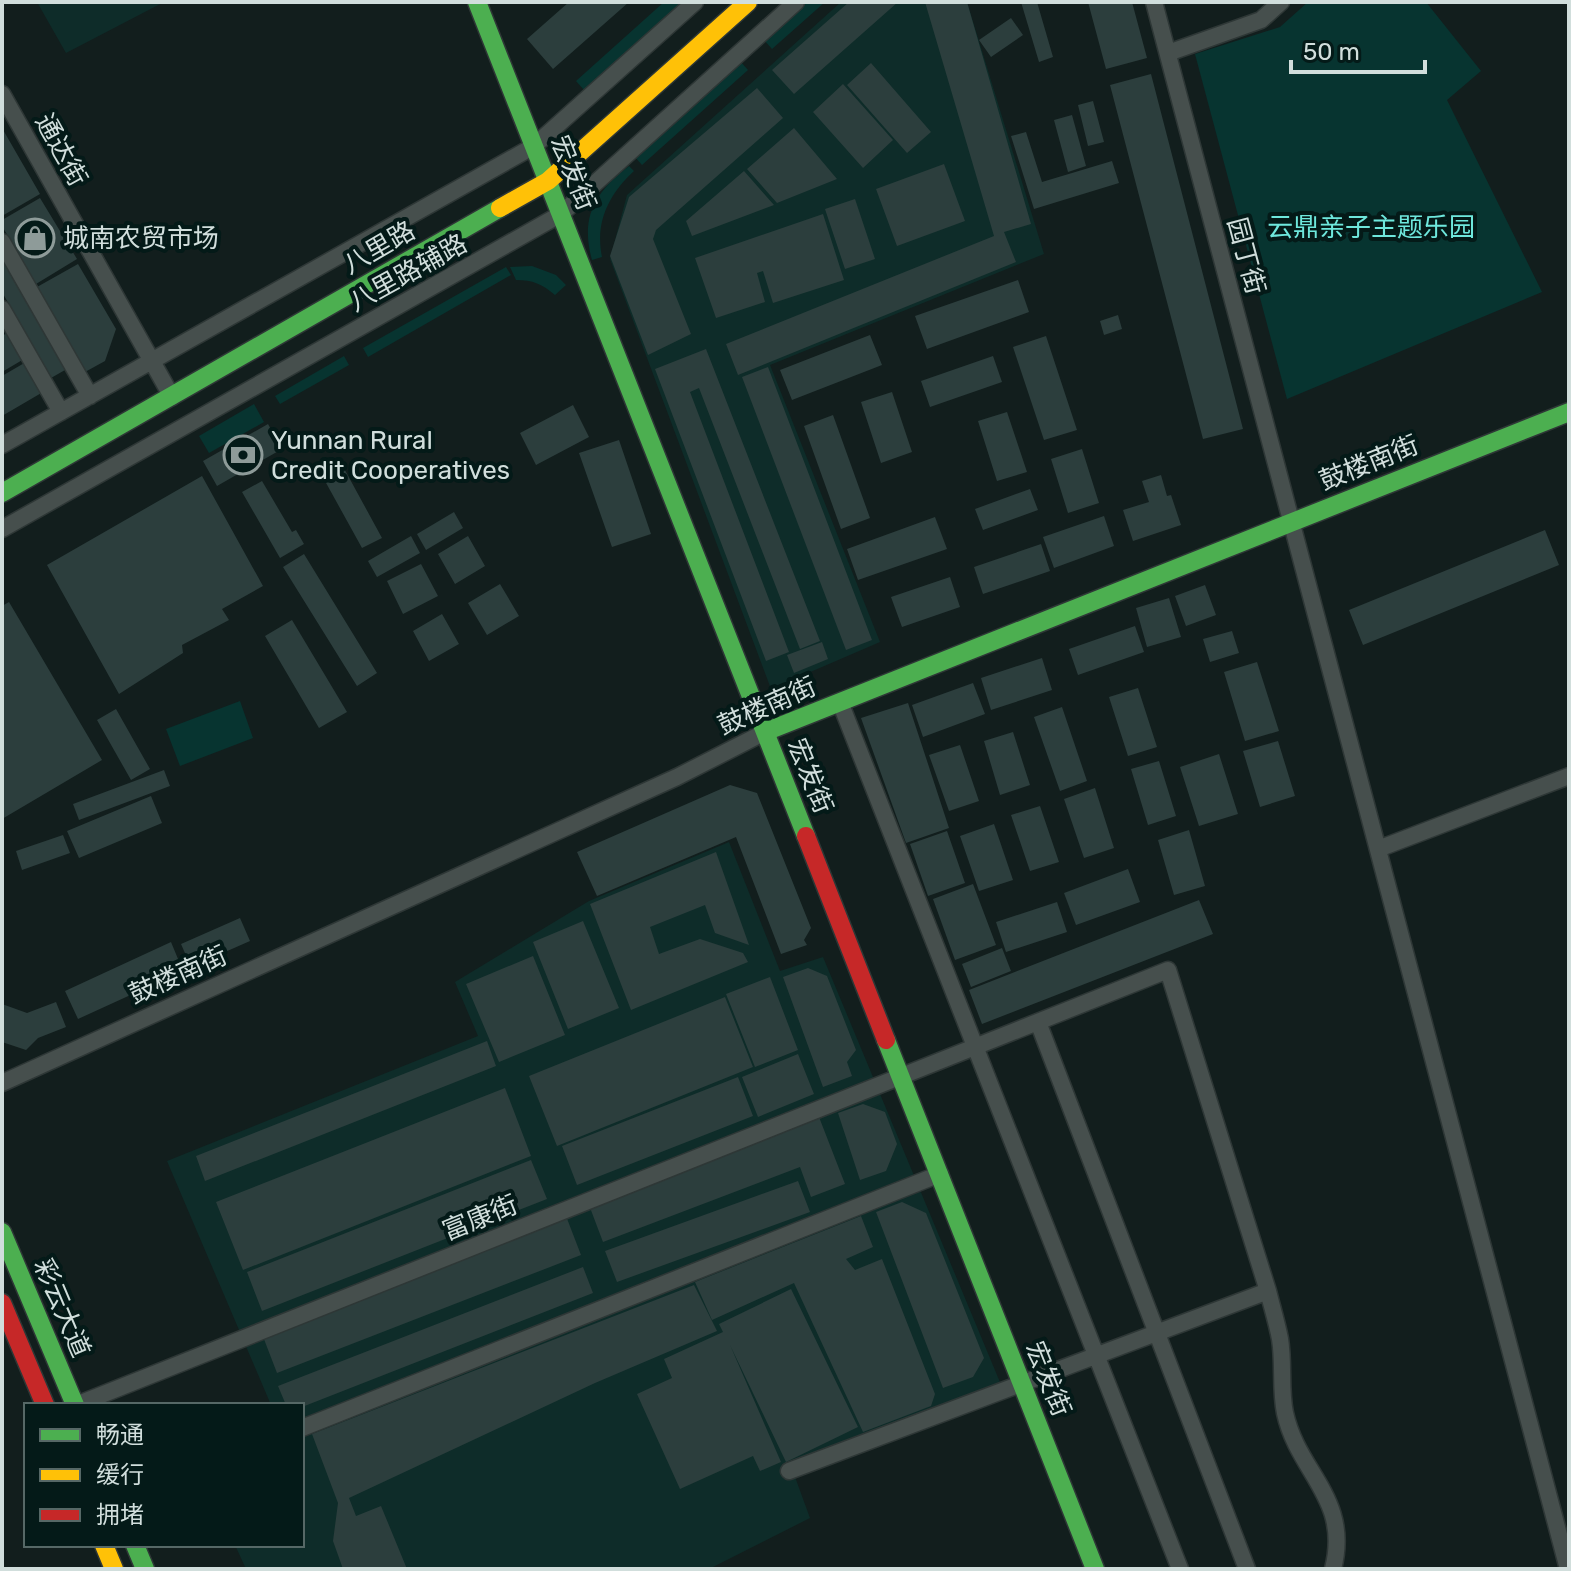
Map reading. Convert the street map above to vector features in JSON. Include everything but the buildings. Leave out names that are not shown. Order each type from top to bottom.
[{"type":"street","name":"宏发街","points":[[477,2],[1095,1569]]},
{"type":"street","name":"八里路辅路","points":[[2,445],[534,146],[695,2]]},
{"type":"street","name":"八里路","points":[[2,493],[548,181],[748,2]]},
{"type":"street","name":"八里路辅路","points":[[2,529],[561,214],[796,2]]},
{"type":"street","name":"园丁街","points":[[1154,2],[1568,1569]]},
{"type":"street","points":[[1168,53],[1261,20],[1281,2]]},
{"type":"street","name":"通达街","points":[[2,94],[172,397]]},
{"type":"street","points":[[2,242],[90,396]]},
{"type":"street","points":[[2,309],[61,412]]},
{"type":"street","name":"鼓楼南街","points":[[2,1083],[677,777],[765,732],[1569,412]]},
{"type":"street","points":[[840,702],[1180,1569]]},
{"type":"street","points":[[1378,849],[1569,776]]},
{"type":"street","name":"富康街","points":[[80,1403],[1168,970],[1268,1291]]},
{"type":"street","points":[[1038,1022],[1247,1569]]},
{"type":"street","points":[[304,1427],[940,1174]]},
{"type":"street","name":"彩云大道","points":[[2,1232],[74,1403]]},
{"type":"street","points":[[789,1471],[1268,1291],[1280,1341],[1285,1413],[1296,1443],[1321,1487],[1337,1529],[1333,1569]]},
{"type":"street","name":"彩云大道","points":[[2,1303],[44,1403]]},
{"type":"street","points":[[105,1547],[114,1569]]},
{"type":"street","points":[[136,1547],[145,1569]]},
{"type":"shaded area","points":[[37,2],[164,2],[66,53]]},
{"type":"shaded area","points":[[841,2],[967,2],[1044,254],[770,365],[880,642],[771,689],[610,259],[627,195]]},
{"type":"shaded area","points":[[729,842],[780,971],[823,957],[1002,1387],[791,1466],[810,1518],[709,1569],[246,1569],[236,1547],[304,1547],[304,1403],[270,1403],[167,1161],[478,1036],[455,982],[589,901]]},
{"type":"green space","points":[[664,2],[682,2],[584,90],[576,81]]},
{"type":"green space","points":[[807,2],[825,2],[772,49],[764,40]]},
{"type":"green space","name":"云鼎亲子主题乐园","points":[[1308,2],[1426,2],[1481,71],[1447,100],[1542,292],[1287,399],[1195,54],[1280,27]]},
{"type":"green space","points":[[740,61],[748,70],[642,165],[634,156]]},
{"type":"green space","points":[[629,166],[634,171],[617,190],[602,221],[602,257],[592,260],[588,231],[593,207],[607,186]]},
{"type":"green space","points":[[532,266],[556,275],[566,285],[555,295],[537,283],[516,280],[510,267]]},
{"type":"green space","points":[[506,267],[511,275],[368,357],[363,348]]},
{"type":"green space","points":[[344,356],[349,365],[280,404],[275,396]]},
{"type":"green space","points":[[254,404],[264,422],[209,453],[199,436]]},
{"type":"green space","points":[[240,701],[253,738],[180,766],[166,729]]},
{"type":"traffic: fast","points":[[477,2],[806,836]]},
{"type":"traffic: fast","points":[[2,493],[500,208]]},
{"type":"traffic: fast","points":[[765,732],[1569,412]]},
{"type":"traffic: fast","points":[[886,1040],[1095,1569]]},
{"type":"traffic: fast","points":[[2,1232],[74,1403]]},
{"type":"traffic: fast","points":[[136,1547],[145,1569]]},
{"type":"traffic: slow","points":[[500,208],[548,181],[748,2]]},
{"type":"traffic: slow","points":[[105,1547],[114,1569]]},
{"type":"traffic: jam","points":[[806,836],[886,1040]]},
{"type":"traffic: jam","points":[[2,1303],[44,1403]]},
{"type":"place","name":"城南农贸市场","points":[[35,238]]},
{"type":"place","name":"Yunnan Rural Credit Cooperatives","points":[[243,455]]}]
